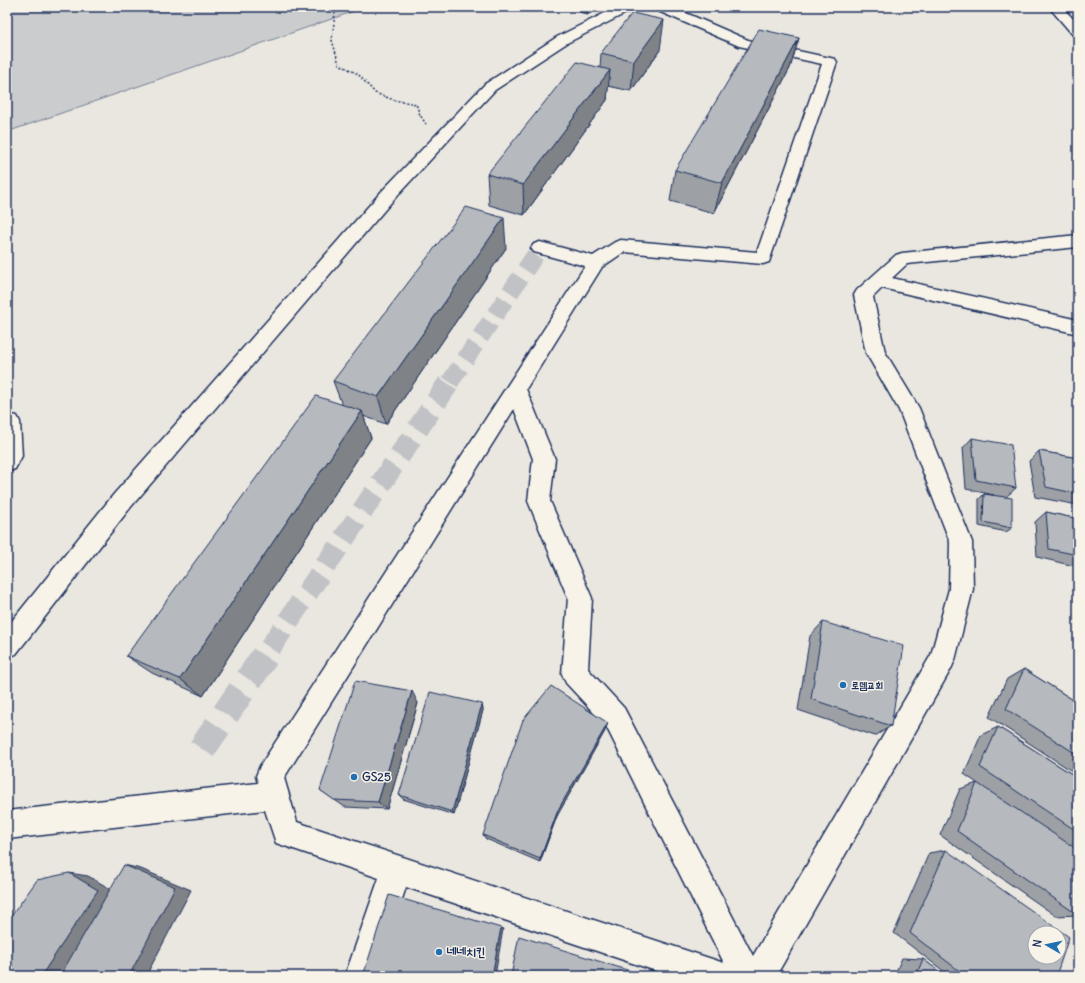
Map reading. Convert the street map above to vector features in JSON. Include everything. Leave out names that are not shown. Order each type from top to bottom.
[{"type":"street","points":[[7,646],[122,501],[388,195],[490,87],[562,40],[627,7]]},
{"type":"street","points":[[661,7],[744,43],[830,62],[763,258],[621,246],[596,263],[270,776],[286,833],[718,976]]},
{"type":"street","points":[[1055,7],[1078,32]]},
{"type":"street","points":[[759,976],[942,660],[961,589],[961,542],[909,408],[876,353],[863,295],[902,259],[1078,241]]},
{"type":"street","points":[[540,248],[596,263]]},
{"type":"street","points":[[878,281],[1078,327]]},
{"type":"street","points":[[516,388],[544,459],[539,501],[580,598],[575,674],[615,717],[747,976]]},
{"type":"street","points":[[7,422],[10,422],[11,456],[7,463]]},
{"type":"street","points":[[7,825],[276,795]]},
{"type":"street","points":[[361,976],[397,870]]},
{"type":"path","points":[[351,7],[335,13],[332,40],[339,64],[358,74],[375,93],[394,100],[416,104],[420,115],[432,133],[423,158]]},
{"type":"shaded area","points":[[7,7],[366,7],[7,132]]},
{"type":"building","points":[[632,13],[664,20],[634,61],[601,53]]},
{"type":"building","points":[[759,29],[799,38],[722,183],[675,170]]},
{"type":"building","points":[[577,62],[610,70],[523,185],[487,174]]},
{"type":"building","points":[[466,207],[504,218],[378,397],[333,381]]},
{"type":"building","points":[[316,396],[362,411],[180,679],[126,656]]},
{"type":"building","points":[[972,438],[1011,445],[1016,488],[976,480]]},
{"type":"building","points":[[1039,451],[1078,458],[1078,494],[1046,487]]},
{"type":"building","points":[[984,494],[1012,498],[1012,528],[983,522]]},
{"type":"building","points":[[1046,512],[1078,519],[1078,555],[1049,549]]},
{"type":"building","name":"로뎀교회","points":[[823,622],[904,646],[891,726],[811,699]]},
{"type":"building","points":[[1024,669],[1078,703],[1078,755],[1006,709]]},
{"type":"building","points":[[355,681],[412,691],[378,802],[334,800],[320,790]]},
{"type":"building","points":[[551,686],[608,723],[558,810],[540,859],[483,835],[523,720]]},
{"type":"building","points":[[430,692],[482,704],[452,812],[399,795]]},
{"type":"building","points":[[998,727],[1078,778],[1078,832],[980,767]]},
{"type":"building","points":[[977,783],[1078,850],[1078,915],[957,831]]},
{"type":"building","points":[[946,850],[1052,925],[1027,925],[1027,965],[1060,965],[1056,976],[966,976],[910,933]]},
{"type":"building","points":[[124,865],[175,887],[129,976],[60,976]]},
{"type":"building","points":[[69,873],[98,890],[41,976],[7,976],[7,922],[37,880]]},
{"type":"building","name":"네네치킨","points":[[389,895],[501,928],[492,976],[363,976]]},
{"type":"building","points":[[519,936],[646,976],[511,976]]},
{"type":"building","points":[[923,959],[945,976],[916,976]]},
{"type":"tunnel","points":[[450,382],[540,248]]},
{"type":"tunnel","points":[[270,648],[450,381]]},
{"type":"tunnel","points":[[202,749],[271,647]]},
{"type":"place","name":"로뎀교회","points":[[843,685]]},
{"type":"place","name":"GS25","points":[[354,777]]},
{"type":"place","name":"네네치킨","points":[[439,952]]}]
